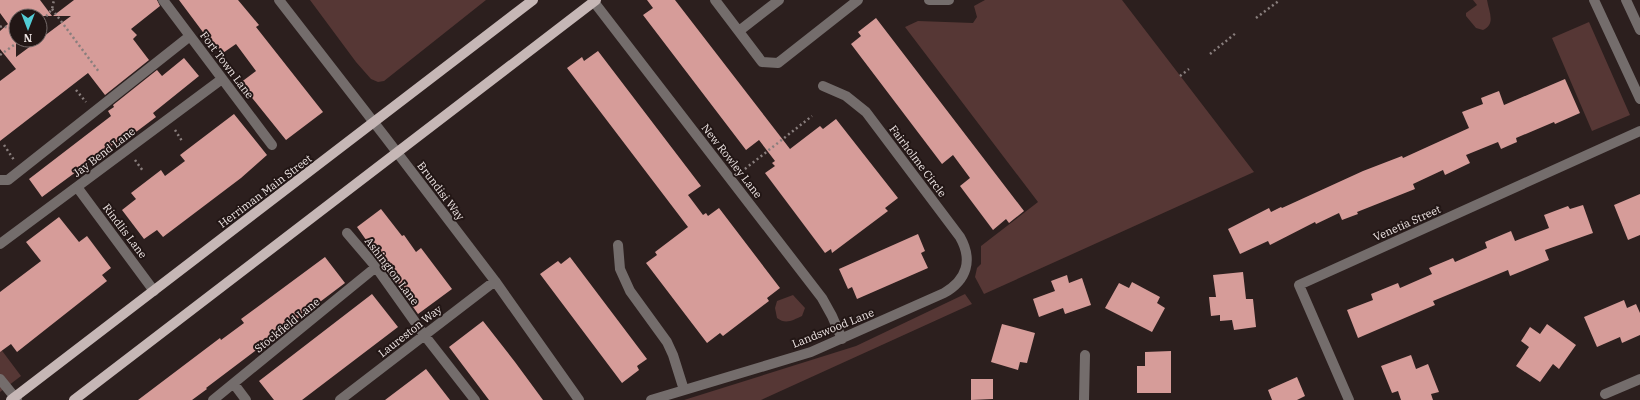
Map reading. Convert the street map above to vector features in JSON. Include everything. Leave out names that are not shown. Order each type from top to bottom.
[{"type":"main road","name":"Herriman Main Street","points":[[14,399],[533,0]]},
{"type":"main road","points":[[74,400],[595,1]]},
{"type":"street","name":"Fort Town Lane","points":[[163,0],[272,144]]},
{"type":"street","name":"Brundisi Way","points":[[279,0],[397,152],[495,282],[579,400]]},
{"type":"street","points":[[715,0],[762,62],[778,63],[858,0]]},
{"type":"street","points":[[738,31],[779,0]]},
{"type":"street","points":[[929,0],[949,0]]},
{"type":"street","points":[[1594,0],[1640,100]]},
{"type":"street","points":[[1626,0],[1640,30]]},
{"type":"street","name":"New Rowley Lane","points":[[595,1],[822,298],[842,339]]},
{"type":"street","points":[[0,180],[8,180],[190,36]]},
{"type":"street","name":"Jay Bend Lane","points":[[0,244],[222,79]]},
{"type":"street","name":"Fairholme Circle","points":[[823,86],[846,96],[866,112],[960,237],[966,251],[965,271]]},
{"type":"street","name":"Venetia Street","points":[[1349,400],[1299,285],[1640,131]]},
{"type":"street","name":"Rindlis Lane","points":[[77,187],[154,291]]},
{"type":"street","name":"Ashington Lane","points":[[347,233],[376,268],[425,336],[476,400]]},
{"type":"street","points":[[618,245],[620,269],[630,291],[667,342],[673,355],[684,390]]},
{"type":"street","name":"Stockfield Lane","points":[[213,400],[376,268]]},
{"type":"street","name":"Landswood Lane","points":[[651,400],[811,352],[944,293],[959,283],[965,271]]},
{"type":"street","name":"Laureston Way","points":[[340,400],[495,282]]},
{"type":"street","points":[[1084,400],[1085,356]]},
{"type":"street","points":[[0,379],[14,399]]},
{"type":"street","points":[[1605,394],[1640,379]]},
{"type":"street","points":[[234,384],[246,400]]},
{"type":"path","points":[[48,14],[52,9],[54,0]]},
{"type":"path","points":[[1256,18],[1280,0]]},
{"type":"path","points":[[52,9],[99,72]]},
{"type":"path","points":[[1210,54],[1236,33]]},
{"type":"path","points":[[0,55],[10,48]]},
{"type":"path","points":[[1180,76],[1190,69]]},
{"type":"path","points":[[741,172],[812,116]]},
{"type":"shaded area","points":[[310,0],[486,0],[384,81],[378,82],[371,79],[356,62]]},
{"type":"shaded area","points":[[985,0],[1122,0],[1254,172],[984,294],[975,277],[977,268],[981,264],[981,246],[1038,202],[905,27],[918,21],[973,23],[977,17],[974,6]]},
{"type":"shaded area","points":[[1473,0],[1487,0],[1491,21],[1483,30],[1476,28],[1466,16],[1466,13],[1477,5]]},
{"type":"shaded area","points":[[1589,22],[1630,115],[1592,131],[1552,38]]},
{"type":"shaded area","points":[[965,294],[972,304],[761,400],[684,400],[856,346]]},
{"type":"shaded area","points":[[793,295],[805,308],[802,316],[790,321],[780,320],[777,318],[775,308],[777,301]]},
{"type":"shaded area","points":[[0,348],[21,376],[0,392]]},
{"type":"building","points":[[0,0],[40,0],[46,8],[8,8],[8,24],[0,13]]},
{"type":"building","points":[[74,0],[157,0],[160,6],[131,29],[137,35],[133,39],[149,60],[105,95],[88,73],[0,141],[0,81],[16,69],[0,49],[0,31],[8,24],[8,48],[16,48],[16,57],[28,48],[48,48],[48,33],[71,16],[53,16]]},
{"type":"building","points":[[179,0],[238,0],[259,25],[256,27],[323,112],[286,140],[240,83],[256,71],[236,44],[220,55]]},
{"type":"building","points":[[647,0],[675,0],[790,149],[820,126],[823,129],[836,119],[898,198],[885,208],[888,211],[832,253],[831,249],[825,253],[765,173],[775,166],[772,163],[775,161],[759,140],[746,150],[643,15],[653,8]]},
{"type":"building","points":[[48,11],[52,16],[48,16]]},
{"type":"building","points":[[876,18],[1024,211],[1009,223],[1006,219],[993,230],[960,186],[970,178],[953,155],[942,164],[851,44],[861,36],[858,32]]},
{"type":"building","points":[[598,51],[701,186],[688,195],[703,215],[706,213],[708,216],[719,208],[780,288],[767,298],[769,301],[723,336],[720,333],[707,343],[646,263],[657,255],[655,252],[688,227],[567,68],[582,57],[584,61]]},
{"type":"building","points":[[184,58],[199,76],[153,113],[156,117],[128,138],[126,135],[42,197],[29,179],[111,116],[108,111],[114,107],[113,105],[157,70],[162,76]]},
{"type":"building","points":[[1565,79],[1580,113],[1516,138],[1517,142],[1501,149],[1498,142],[1466,155],[1470,163],[1445,175],[1443,170],[1413,184],[1415,189],[1357,212],[1358,214],[1342,220],[1339,213],[1316,224],[1315,222],[1270,245],[1268,241],[1240,254],[1228,229],[1269,208],[1271,212],[1281,207],[1282,208],[1363,171],[1402,156],[1403,158],[1469,128],[1462,112],[1483,104],[1481,98],[1499,91],[1504,105]]},
{"type":"building","points":[[234,114],[267,155],[241,178],[163,237],[157,230],[144,239],[122,210],[136,199],[131,193],[161,170],[165,176],[185,161],[180,155]]},
{"type":"building","points":[[1640,194],[1640,235],[1628,240],[1614,205]]},
{"type":"building","points":[[1583,205],[1593,233],[1545,250],[1549,260],[1510,276],[1508,270],[1433,301],[1435,305],[1358,338],[1347,310],[1373,300],[1371,294],[1398,283],[1400,288],[1432,274],[1429,268],[1453,258],[1455,262],[1487,248],[1485,242],[1511,231],[1515,241],[1549,228],[1544,215],[1568,206],[1570,209]]},
{"type":"building","points":[[381,209],[402,236],[404,235],[416,252],[421,248],[452,289],[418,314],[357,227]]},
{"type":"building","points":[[59,217],[79,242],[87,236],[111,268],[102,275],[107,281],[17,352],[11,344],[0,352],[0,292],[41,261],[26,242]]},
{"type":"building","points":[[918,234],[925,251],[921,253],[928,268],[857,299],[852,287],[848,289],[839,269]]},
{"type":"building","points":[[325,257],[345,283],[206,388],[207,389],[192,400],[138,400],[220,338],[221,340],[244,323],[241,319]]},
{"type":"building","points":[[570,257],[647,359],[637,366],[639,370],[622,383],[540,274],[558,261],[561,264]]},
{"type":"building","points":[[1243,272],[1246,299],[1253,299],[1256,327],[1234,330],[1232,320],[1220,321],[1220,315],[1211,316],[1209,297],[1216,297],[1213,275]]},
{"type":"building","points":[[1067,275],[1069,283],[1082,278],[1091,305],[1065,314],[1063,308],[1039,317],[1033,299],[1055,291],[1051,281]]},
{"type":"building","points":[[1132,282],[1160,297],[1157,303],[1165,308],[1152,332],[1105,308],[1119,283],[1129,288]]},
{"type":"building","points":[[372,294],[398,327],[302,400],[274,400],[259,381]]},
{"type":"building","points":[[1624,300],[1627,308],[1636,304],[1640,313],[1640,335],[1622,343],[1620,337],[1597,347],[1584,317]]},
{"type":"building","points":[[483,321],[543,400],[489,400],[449,347]]},
{"type":"building","points":[[1002,324],[1035,333],[1027,363],[1020,362],[1018,370],[991,362]]},
{"type":"building","points":[[1547,324],[1576,345],[1559,369],[1553,364],[1540,382],[1516,366],[1529,347],[1521,341],[1530,327],[1540,334]]},
{"type":"building","points":[[1171,351],[1171,393],[1137,393],[1137,366],[1145,366],[1145,352]]},
{"type":"building","points":[[1411,355],[1416,369],[1428,364],[1439,392],[1431,394],[1433,400],[1401,400],[1398,391],[1392,393],[1381,366]]},
{"type":"building","points":[[426,369],[450,400],[385,400]]},
{"type":"building","points":[[1297,377],[1305,396],[1297,400],[1272,400],[1268,390]]},
{"type":"building","points":[[971,379],[993,379],[993,399],[971,400]]}]
